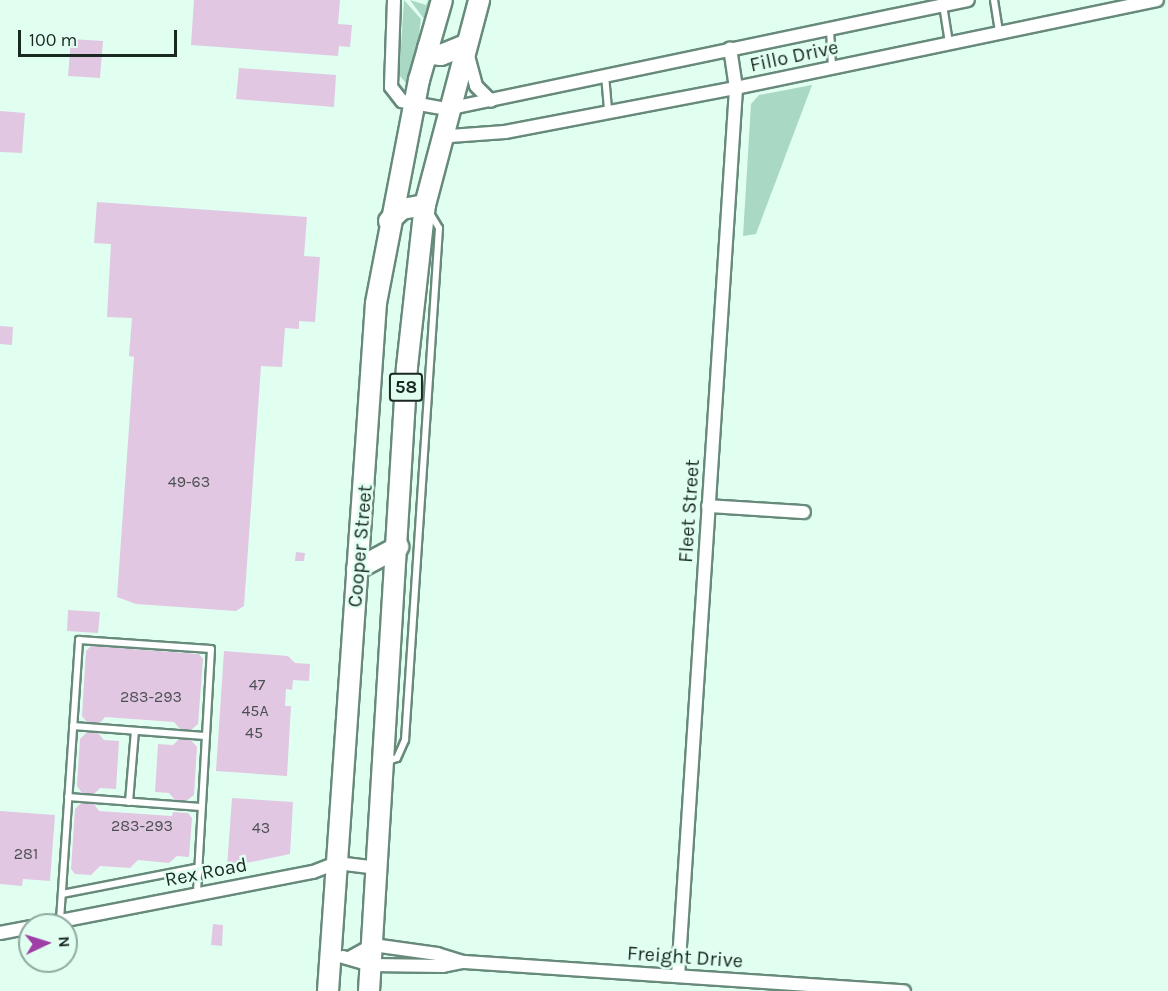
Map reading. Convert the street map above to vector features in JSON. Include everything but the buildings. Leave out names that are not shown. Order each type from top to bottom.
[{"type":"main road","name":"Cooper Street","points":[[328,991],[376,303],[389,221],[414,104],[442,0]]},
{"type":"main road","name":"Cooper Street","points":[[369,991],[398,547],[407,367],[425,205],[447,109],[479,0]]},
{"type":"main road","points":[[428,48],[433,54],[441,55],[466,45]]},
{"type":"main road","points":[[389,221],[402,209],[425,205]]},
{"type":"main road","points":[[357,569],[398,547]]},
{"type":"street","points":[[394,0],[391,87],[396,96],[414,104],[447,109]]},
{"type":"street","name":"Fillo Drive","points":[[447,109],[605,74],[968,0]]},
{"type":"street","name":"Fillo Drive","points":[[440,144],[450,136],[505,132],[608,110],[736,88],[999,33],[1125,3],[1157,0]]},
{"type":"street","points":[[466,45],[476,86],[491,101]]},
{"type":"street","name":"Fleet Street","points":[[678,976],[736,88],[730,48]]},
{"type":"street","points":[[708,506],[804,512]]},
{"type":"street","name":"Rex Road","points":[[78,917],[313,872],[337,863],[378,868]]},
{"type":"street","points":[[0,933],[18,929]]},
{"type":"street","points":[[351,957],[373,945]]},
{"type":"street","name":"Freight Drive","points":[[373,945],[437,954],[463,962],[904,991]]},
{"type":"street","name":"Freight Drive","points":[[330,956],[351,957],[372,965],[443,966],[463,962]]},
{"type":"lane","points":[[994,0],[999,33]]},
{"type":"lane","points":[[943,5],[949,43]]},
{"type":"lane","points":[[830,28],[832,68]]},
{"type":"lane","points":[[605,74],[608,110]]},
{"type":"lane","points":[[384,762],[398,758],[405,740],[439,228],[425,205]]},
{"type":"lane","points":[[61,913],[79,640],[211,649],[196,868],[198,894]]},
{"type":"lane","points":[[73,726],[205,736]]},
{"type":"lane","points":[[129,802],[135,730]]},
{"type":"lane","points":[[68,797],[201,807]]},
{"type":"lane","points":[[62,894],[196,868]]},
{"type":"green space","points":[[404,0],[421,19],[415,67],[410,81],[406,83],[399,75]]},
{"type":"green space","points":[[410,0],[426,5],[428,0],[433,1],[424,19]]},
{"type":"green space","points":[[812,85],[756,234],[743,236],[751,104],[759,95]]}]
